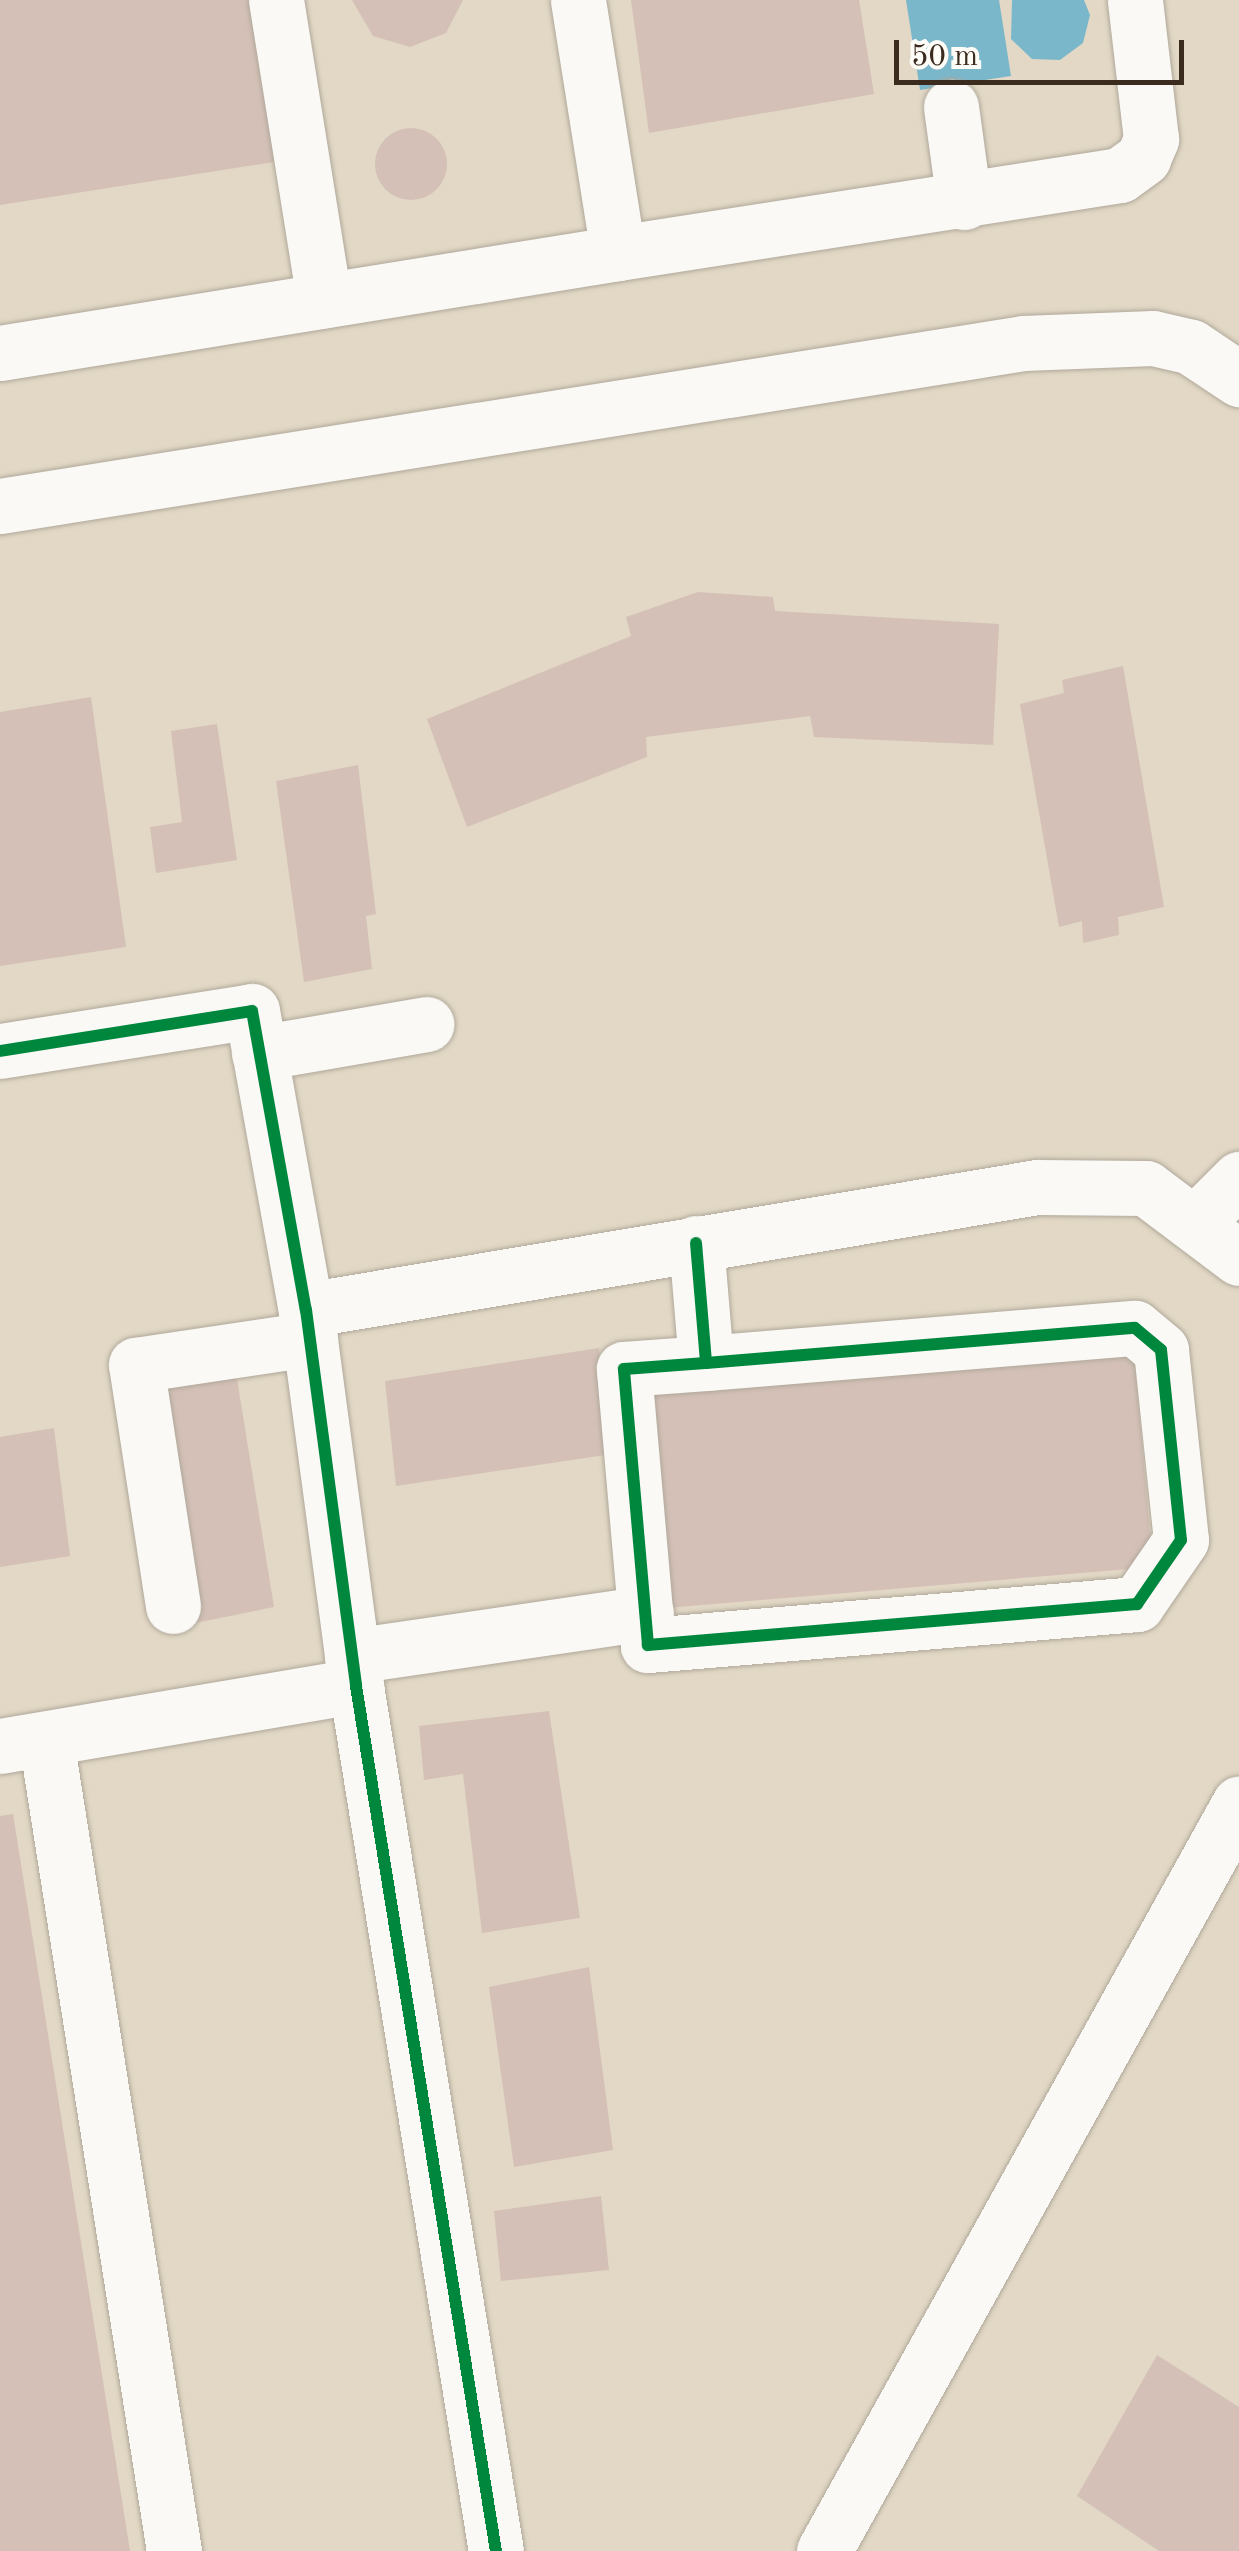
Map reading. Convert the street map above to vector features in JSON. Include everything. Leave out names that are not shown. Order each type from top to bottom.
[{"type":"street","points":[[276,0],[324,300]]},
{"type":"street","points":[[578,0],[618,253]]},
{"type":"street","points":[[0,353],[618,253],[1094,184],[1142,158],[1151,139],[1151,105],[1135,0]]},
{"type":"street","points":[[950,108],[964,202]]},
{"type":"street","points":[[0,506],[1023,343],[1154,338],[1191,347],[1239,379]]},
{"type":"street","points":[[0,1050],[252,1011],[308,1324],[354,1671],[496,2551]]},
{"type":"street","points":[[259,1053],[427,1024]]},
{"type":"street","points":[[1196,1222],[1239,1179]]},
{"type":"street","points":[[173,1606],[136,1365],[308,1324],[696,1243],[1037,1187],[1146,1188],[1239,1258]]},
{"type":"street","points":[[696,1243],[706,1363]]},
{"type":"street","points":[[1135,1328],[1161,1350],[1181,1540],[1137,1604],[648,1644],[624,1369],[706,1363],[1135,1328]]},
{"type":"street","points":[[174,2551],[23,1743],[646,1613]]},
{"type":"street","points":[[824,2551],[1239,1804]]},
{"type":"water","points":[[906,0],[999,0],[1011,76],[920,90]]},
{"type":"water","points":[[1012,0],[1084,0],[1090,15],[1083,43],[1060,60],[1032,59],[1011,39]]},
{"type":"building","points":[[0,0],[261,0],[287,160],[0,205]]},
{"type":"building","points":[[352,0],[463,0],[446,33],[410,47],[373,36]]},
{"type":"building","points":[[631,0],[859,0],[874,94],[649,133]]},
{"type":"building","points":[[411,128],[436,139],[447,164],[436,189],[411,200],[386,189],[375,164],[386,139]]},
{"type":"building","points":[[698,592],[773,597],[775,611],[999,624],[993,745],[814,737],[810,716],[646,737],[647,757],[467,827],[427,719],[631,636],[626,617]]},
{"type":"building","points":[[1123,666],[1164,907],[1118,917],[1119,935],[1083,943],[1082,921],[1059,927],[1020,704],[1064,693],[1062,680]]},
{"type":"building","points":[[91,697],[126,947],[0,966],[0,712]]},
{"type":"building","points":[[217,724],[237,860],[156,873],[150,827],[182,822],[171,731]]},
{"type":"building","points":[[358,765],[376,914],[366,916],[372,969],[304,982],[276,781]]},
{"type":"building","points":[[1133,1344],[1153,1567],[655,1609],[636,1387]]},
{"type":"building","points":[[599,1348],[612,1454],[396,1486],[385,1381]]},
{"type":"building","points":[[235,1367],[274,1607],[190,1624],[152,1390]]},
{"type":"building","points":[[54,1428],[70,1556],[0,1567],[0,1437]]},
{"type":"building","points":[[549,1711],[580,1918],[482,1933],[463,1774],[424,1780],[419,1726]]},
{"type":"building","points":[[13,1814],[130,2551],[0,2551],[0,1816]]},
{"type":"building","points":[[589,1967],[613,2150],[514,2167],[489,1987]]},
{"type":"building","points":[[601,2196],[609,2270],[501,2281],[494,2211]]},
{"type":"building","points":[[1157,2355],[1239,2407],[1239,2551],[1159,2551],[1077,2496]]},
{"type":"cycle path","points":[[0,1051],[252,1011],[306,1310],[356,1686],[496,2551]]},
{"type":"cycle path","points":[[696,1243],[706,1363],[1135,1328],[1161,1350],[1181,1540],[1137,1604],[648,1645],[624,1369],[706,1363]]}]
